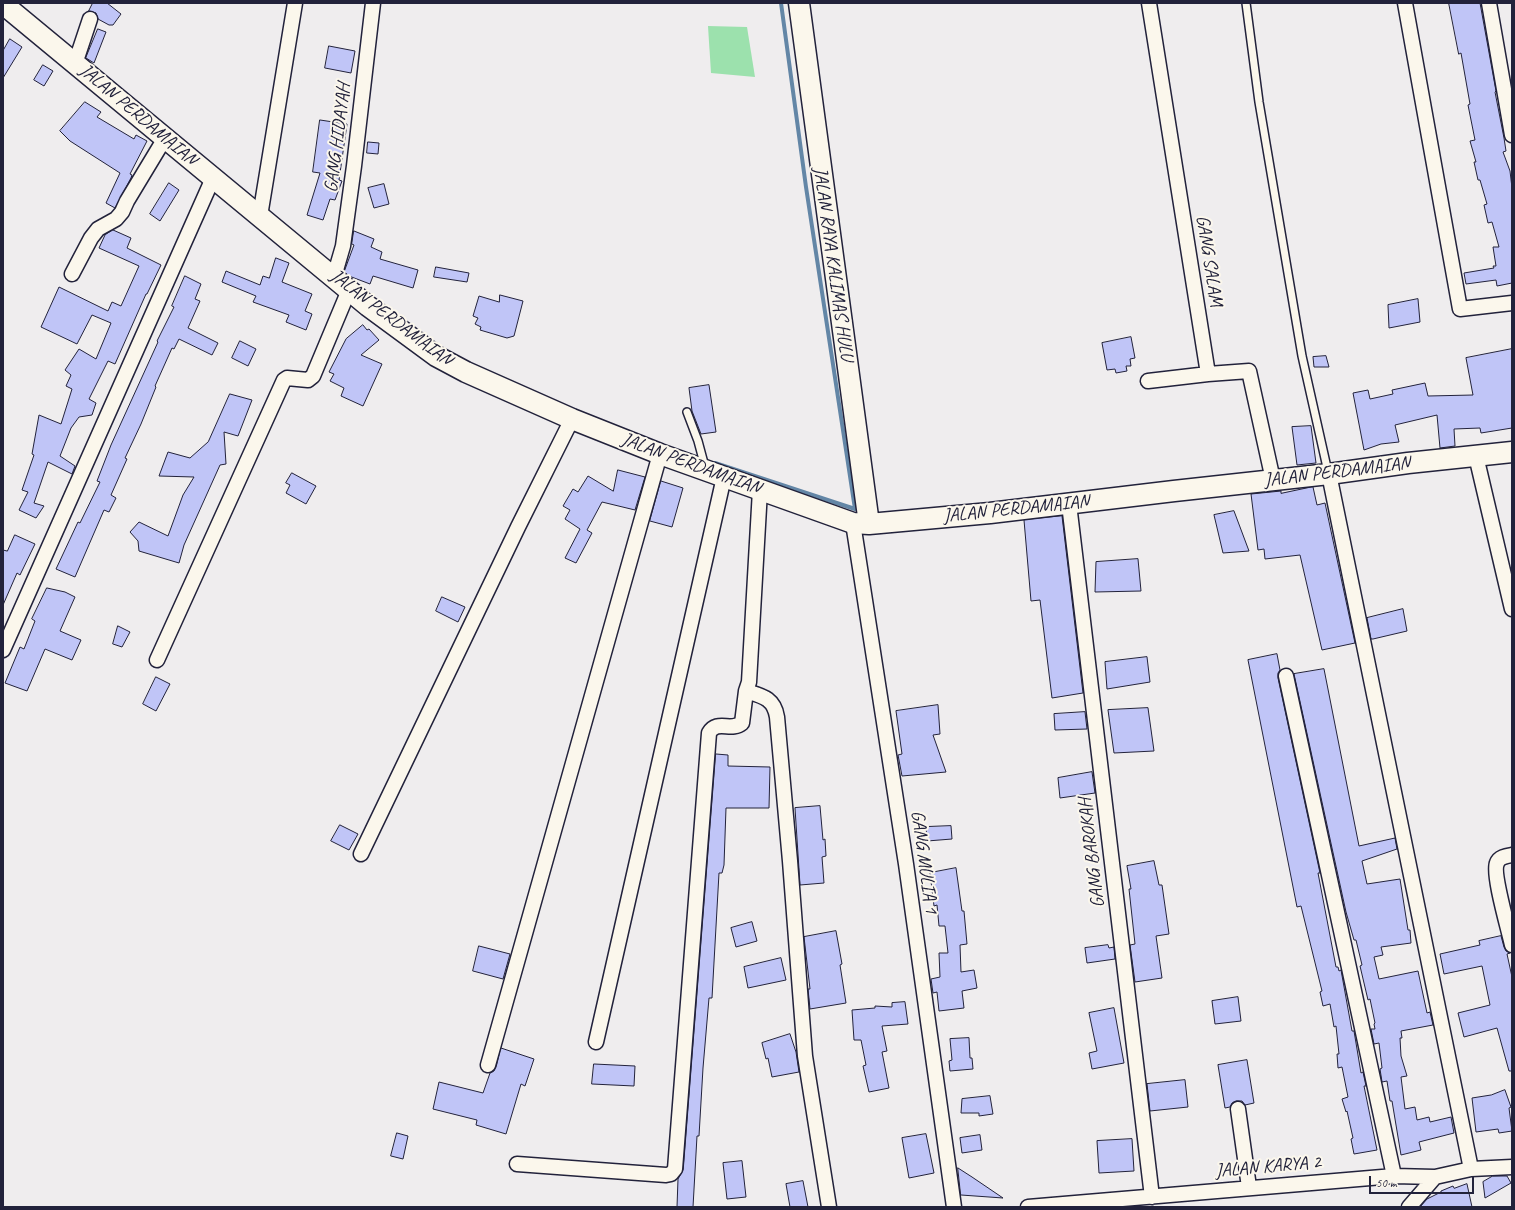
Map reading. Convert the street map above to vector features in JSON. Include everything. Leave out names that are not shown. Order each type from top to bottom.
[{"type":"street","points":[[260,216],[295,3]]},
{"type":"street","name":"GANG HIDAYAH","points":[[334,277],[344,239],[373,3]]},
{"type":"street","name":"JALAN RAYA KALIMAS HULU","points":[[799,3],[861,524]]},
{"type":"street","name":"GANG SALAM","points":[[1149,3],[1208,374]]},
{"type":"street","points":[[1405,3],[1460,309],[1512,303]]},
{"type":"street","points":[[1489,3],[1512,135]]},
{"type":"street","name":"JALAN PERDAMAIAN","points":[[5,9],[74,61],[349,290],[414,341],[451,364],[572,419],[660,454],[861,524],[990,513],[1174,490],[1329,474],[1408,462],[1512,452]]},
{"type":"street","points":[[74,61],[78,55],[90,19]]},
{"type":"street","points":[[72,274],[98,228],[116,219],[122,212],[127,201],[165,138]]},
{"type":"street","points":[[3,650],[213,178]]},
{"type":"street","points":[[157,660],[284,380],[287,378],[308,380],[313,376],[349,290]]},
{"type":"street","points":[[1148,381],[1249,371],[1273,480]]},
{"type":"street","points":[[361,854],[518,527],[572,419]]},
{"type":"street","points":[[488,1065],[660,454]]},
{"type":"street","points":[[1476,456],[1512,610]]},
{"type":"street","points":[[1329,474],[1471,1170]]},
{"type":"street","points":[[596,1042],[724,477]]},
{"type":"street","points":[[517,1164],[666,1176],[672,1174],[675,1169],[709,733],[715,726],[735,726],[742,723],[746,691],[749,682],[760,490]]},
{"type":"street","name":"GANG BAROKAH","points":[[1069,504],[1152,1197]]},
{"type":"street","name":"GANG MULIA 1","points":[[861,524],[906,864],[954,1207]]},
{"type":"street","points":[[1286,676],[1394,1176]]},
{"type":"street","points":[[746,691],[762,696],[771,702],[775,708],[777,717],[791,869],[805,1056],[829,1207]]},
{"type":"street","points":[[1512,855],[1504,856],[1498,860],[1496,865],[1499,890],[1512,945]]},
{"type":"street","points":[[1238,1109],[1249,1187]]},
{"type":"street","name":"JALAN KARYA 2","points":[[1028,1207],[1152,1197],[1188,1200],[1249,1187],[1394,1176],[1436,1177],[1471,1170],[1512,1167]]},
{"type":"street","points":[[1409,1207],[1436,1177]]},
{"type":"lane","points":[[1246,3],[1260,110],[1300,348],[1329,474]]},
{"type":"lane","points":[[687,412],[698,441],[704,460],[705,469]]},
{"type":"green space","points":[[708,26],[747,27],[755,77],[711,73]]},
{"type":"building","points":[[93,3],[107,3],[121,14],[113,25],[109,25],[98,19],[96,13],[89,11]]},
{"type":"building","points":[[1449,3],[1480,3],[1504,138],[1506,151],[1503,152],[1510,171],[1512,188],[1512,283],[1497,286],[1496,280],[1466,284],[1464,273],[1494,268],[1493,266],[1496,266],[1493,247],[1499,247],[1492,222],[1488,223],[1484,205],[1487,204],[1480,180],[1478,180],[1474,162],[1476,162],[1470,141],[1475,140],[1468,105],[1470,104],[1461,53],[1459,54]]},
{"type":"building","points":[[98,29],[106,32],[94,63],[86,58]]},
{"type":"building","points":[[10,39],[22,47],[3,78],[3,51]]},
{"type":"building","points":[[329,46],[355,51],[351,73],[325,68]]},
{"type":"building","points":[[43,65],[53,71],[44,86],[34,80]]},
{"type":"building","points":[[85,102],[101,112],[97,117],[134,139],[136,135],[147,141],[130,174],[132,175],[131,178],[115,208],[106,203],[120,173],[70,141],[60,131]]},
{"type":"building","points":[[320,120],[347,124],[339,180],[342,181],[335,200],[330,199],[323,220],[307,215],[320,173],[313,172]]},
{"type":"building","points":[[368,142],[379,143],[378,154],[367,153]]},
{"type":"building","points":[[169,183],[179,190],[160,221],[150,214]]},
{"type":"building","points":[[384,184],[389,204],[374,208],[368,188]]},
{"type":"building","points":[[113,230],[131,238],[127,248],[161,265],[146,294],[115,364],[108,361],[89,399],[96,403],[92,415],[79,417],[71,428],[60,456],[75,466],[72,474],[48,462],[34,503],[44,506],[36,518],[19,510],[28,492],[22,490],[34,455],[32,454],[39,415],[61,424],[72,389],[66,386],[71,375],[65,370],[79,349],[96,359],[111,323],[92,315],[77,344],[41,327],[59,287],[108,311],[112,302],[121,306],[139,266],[99,248],[105,235]]},
{"type":"building","points":[[354,231],[374,239],[371,247],[382,252],[380,259],[418,270],[413,288],[373,276],[370,284],[349,276],[344,272],[354,245],[352,244]]},
{"type":"building","points":[[276,258],[289,263],[282,282],[312,294],[305,311],[312,314],[306,330],[286,322],[289,315],[253,302],[256,296],[222,282],[226,271],[260,285],[263,276],[269,278]]},
{"type":"building","points":[[436,267],[469,273],[467,282],[434,277]]},
{"type":"building","points":[[185,276],[201,284],[195,299],[200,301],[188,328],[218,343],[212,355],[179,339],[174,349],[172,348],[155,386],[156,387],[141,424],[125,458],[127,459],[111,495],[116,498],[109,512],[104,510],[75,577],[56,569],[78,522],[80,523],[100,482],[97,481],[111,445],[158,342],[157,341],[174,307],[172,306]]},
{"type":"building","points":[[500,295],[523,301],[514,336],[507,338],[480,330],[481,327],[475,324],[478,318],[473,316],[479,296],[499,302]]},
{"type":"building","points":[[1418,299],[1420,322],[1389,328],[1388,305]]},
{"type":"building","points":[[363,325],[379,340],[361,355],[382,364],[363,406],[341,396],[344,388],[330,381],[334,374],[329,372],[346,339]]},
{"type":"building","points":[[1131,337],[1135,358],[1130,359],[1131,366],[1126,366],[1127,371],[1116,373],[1115,369],[1107,370],[1102,343]]},
{"type":"building","points":[[240,341],[256,349],[248,366],[232,358]]},
{"type":"building","points":[[1512,349],[1512,428],[1481,433],[1480,428],[1454,429],[1455,446],[1440,448],[1437,415],[1395,425],[1399,442],[1381,444],[1364,450],[1353,393],[1368,390],[1370,399],[1393,394],[1392,390],[1425,383],[1428,396],[1473,395],[1466,358]]},
{"type":"building","points":[[1326,356],[1329,367],[1314,367],[1313,357]]},
{"type":"building","points":[[709,385],[716,432],[701,434],[692,411],[689,388]]},
{"type":"building","points":[[230,394],[252,400],[238,436],[224,432],[226,464],[220,465],[184,545],[179,563],[139,551],[138,541],[130,532],[139,522],[168,536],[183,495],[194,477],[159,476],[168,452],[190,458],[208,442]]},
{"type":"building","points":[[1311,426],[1316,463],[1297,465],[1292,427]]},
{"type":"building","points":[[618,470],[645,477],[635,510],[602,502],[587,530],[592,533],[576,563],[565,558],[580,529],[565,519],[570,510],[563,506],[573,489],[578,492],[588,476],[613,491]]},
{"type":"building","points":[[292,473],[316,486],[306,504],[286,493],[290,485],[286,483]]},
{"type":"building","points":[[661,481],[683,488],[672,527],[650,521]]},
{"type":"building","points":[[1313,487],[1317,505],[1325,503],[1355,643],[1322,650],[1300,555],[1265,559],[1264,549],[1258,550],[1251,494],[1281,491],[1281,493]]},
{"type":"building","points":[[1234,511],[1249,551],[1223,553],[1214,515]]},
{"type":"building","points":[[1062,516],[1083,693],[1052,698],[1040,600],[1031,601],[1024,520]]},
{"type":"building","points":[[15,535],[35,544],[20,575],[17,573],[3,605],[3,550],[7,551]]},
{"type":"building","points":[[1138,559],[1141,591],[1095,592],[1096,562]]},
{"type":"building","points":[[47,588],[65,592],[75,597],[60,631],[81,640],[72,660],[45,649],[27,691],[5,683],[20,647],[24,649],[35,621],[32,619]]},
{"type":"building","points":[[442,597],[465,607],[458,622],[436,611]]},
{"type":"building","points":[[1403,609],[1407,631],[1371,639],[1367,618]]},
{"type":"building","points":[[118,626],[130,632],[122,647],[113,644]]},
{"type":"building","points":[[1277,654],[1280,670],[1278,673],[1278,678],[1320,873],[1318,873],[1336,967],[1338,967],[1339,971],[1341,970],[1361,1073],[1363,1072],[1366,1086],[1364,1086],[1377,1150],[1354,1154],[1351,1139],[1353,1138],[1347,1111],[1346,1112],[1342,1099],[1348,1097],[1342,1067],[1338,1068],[1337,1054],[1339,1054],[1336,1026],[1334,1027],[1330,1004],[1323,1006],[1320,992],[1322,991],[1301,906],[1297,907],[1248,660]]},
{"type":"building","points":[[1147,657],[1150,682],[1107,689],[1105,662]]},
{"type":"building","points":[[1324,669],[1359,846],[1395,838],[1397,849],[1362,861],[1367,884],[1400,879],[1408,930],[1410,930],[1411,943],[1381,947],[1383,955],[1374,957],[1379,979],[1418,971],[1427,1013],[1430,1012],[1433,1025],[1401,1031],[1401,1056],[1407,1076],[1401,1077],[1405,1109],[1415,1107],[1417,1120],[1429,1117],[1430,1122],[1451,1117],[1454,1133],[1419,1142],[1421,1150],[1401,1155],[1387,1081],[1382,1082],[1379,1043],[1374,1044],[1371,1029],[1375,1029],[1375,1023],[1370,999],[1368,1000],[1356,940],[1354,940],[1346,912],[1294,674]]},
{"type":"building","points":[[156,677],[170,684],[156,711],[143,704]]},
{"type":"building","points":[[938,705],[940,734],[933,735],[946,772],[902,776],[898,755],[902,754],[896,711]]},
{"type":"building","points":[[1148,708],[1154,751],[1114,753],[1108,710]]},
{"type":"building","points":[[1085,712],[1087,729],[1055,730],[1054,714]]},
{"type":"building","points":[[716,754],[728,755],[728,766],[770,767],[769,808],[726,808],[724,865],[722,873],[719,873],[712,998],[709,998],[699,1136],[697,1136],[693,1207],[677,1207],[678,1179],[683,1170]]},
{"type":"building","points":[[1092,772],[1095,793],[1060,798],[1058,778]]},
{"type":"building","points":[[820,806],[826,856],[822,857],[824,883],[800,885],[795,808]]},
{"type":"building","points":[[340,825],[358,834],[349,850],[331,841]]},
{"type":"building","points":[[951,826],[952,839],[927,841],[926,827]]},
{"type":"building","points":[[1154,861],[1159,885],[1162,885],[1169,934],[1156,936],[1162,978],[1135,982],[1130,945],[1135,944],[1129,889],[1131,889],[1127,866]]},
{"type":"building","points":[[956,868],[962,911],[964,911],[967,944],[960,945],[961,972],[974,970],[977,988],[962,991],[964,1008],[939,1011],[937,992],[933,993],[931,979],[940,977],[939,953],[948,953],[945,926],[939,926],[937,905],[934,906],[930,873]]},
{"type":"building","points":[[752,922],[757,941],[736,947],[731,928]]},
{"type":"building","points":[[836,931],[842,964],[840,965],[846,1003],[810,1009],[808,989],[810,989],[804,937]]},
{"type":"building","points":[[1501,936],[1506,951],[1510,953],[1507,954],[1512,977],[1512,1071],[1509,1071],[1497,1028],[1464,1037],[1458,1013],[1490,1005],[1482,966],[1444,974],[1440,954],[1480,945],[1479,941]]},
{"type":"building","points":[[1108,945],[1109,948],[1114,947],[1115,959],[1087,963],[1085,948]]},
{"type":"building","points":[[479,946],[510,954],[503,979],[473,971]]},
{"type":"building","points":[[781,958],[786,980],[748,988],[744,967]]},
{"type":"building","points":[[1238,997],[1241,1021],[1215,1024],[1212,1001]]},
{"type":"building","points":[[905,1002],[908,1024],[882,1026],[887,1051],[882,1052],[889,1088],[869,1092],[863,1066],[866,1065],[861,1040],[854,1040],[852,1010],[875,1008],[875,1006],[892,1007],[892,1003]]},
{"type":"building","points":[[1114,1008],[1124,1063],[1092,1069],[1089,1053],[1097,1051],[1089,1013]]},
{"type":"building","points":[[790,1034],[796,1052],[799,1072],[772,1077],[768,1058],[766,1059],[762,1043]]},
{"type":"building","points":[[969,1038],[970,1058],[972,1058],[973,1069],[950,1071],[949,1061],[952,1060],[950,1039]]},
{"type":"building","points":[[501,1048],[534,1059],[525,1086],[521,1084],[506,1134],[476,1125],[477,1120],[433,1109],[439,1082],[483,1093],[490,1073],[494,1071],[496,1067]]},
{"type":"building","points":[[1247,1060],[1254,1103],[1245,1105],[1242,1101],[1236,1101],[1232,1103],[1230,1107],[1225,1108],[1218,1065]]},
{"type":"building","points":[[594,1064],[635,1066],[634,1086],[592,1084]]},
{"type":"building","points":[[1185,1080],[1188,1107],[1150,1111],[1147,1084]]},
{"type":"building","points":[[1505,1090],[1511,1107],[1509,1108],[1512,1131],[1499,1133],[1498,1129],[1476,1132],[1472,1098],[1491,1095]]},
{"type":"building","points":[[990,1096],[993,1114],[979,1116],[979,1113],[961,1113],[962,1099]]},
{"type":"building","points":[[397,1133],[408,1136],[403,1159],[391,1156]]},
{"type":"building","points":[[926,1134],[934,1173],[909,1178],[902,1138]]},
{"type":"building","points":[[980,1135],[982,1150],[962,1153],[960,1138]]},
{"type":"building","points":[[1132,1139],[1134,1171],[1099,1173],[1097,1141]]},
{"type":"building","points":[[742,1161],[746,1197],[727,1199],[723,1163]]},
{"type":"building","points":[[958,1168],[972,1177],[1003,1198],[961,1195]]},
{"type":"building","points":[[1493,1176],[1507,1176],[1511,1183],[1485,1198],[1483,1182]]},
{"type":"building","points":[[803,1181],[808,1207],[790,1207],[786,1184]]},
{"type":"building","points":[[1467,1184],[1472,1207],[1420,1207],[1427,1199],[1441,1191],[1453,1186],[1454,1188]]},
{"type":"waterway","points":[[715,463],[855,509],[806,187],[781,3]]}]
